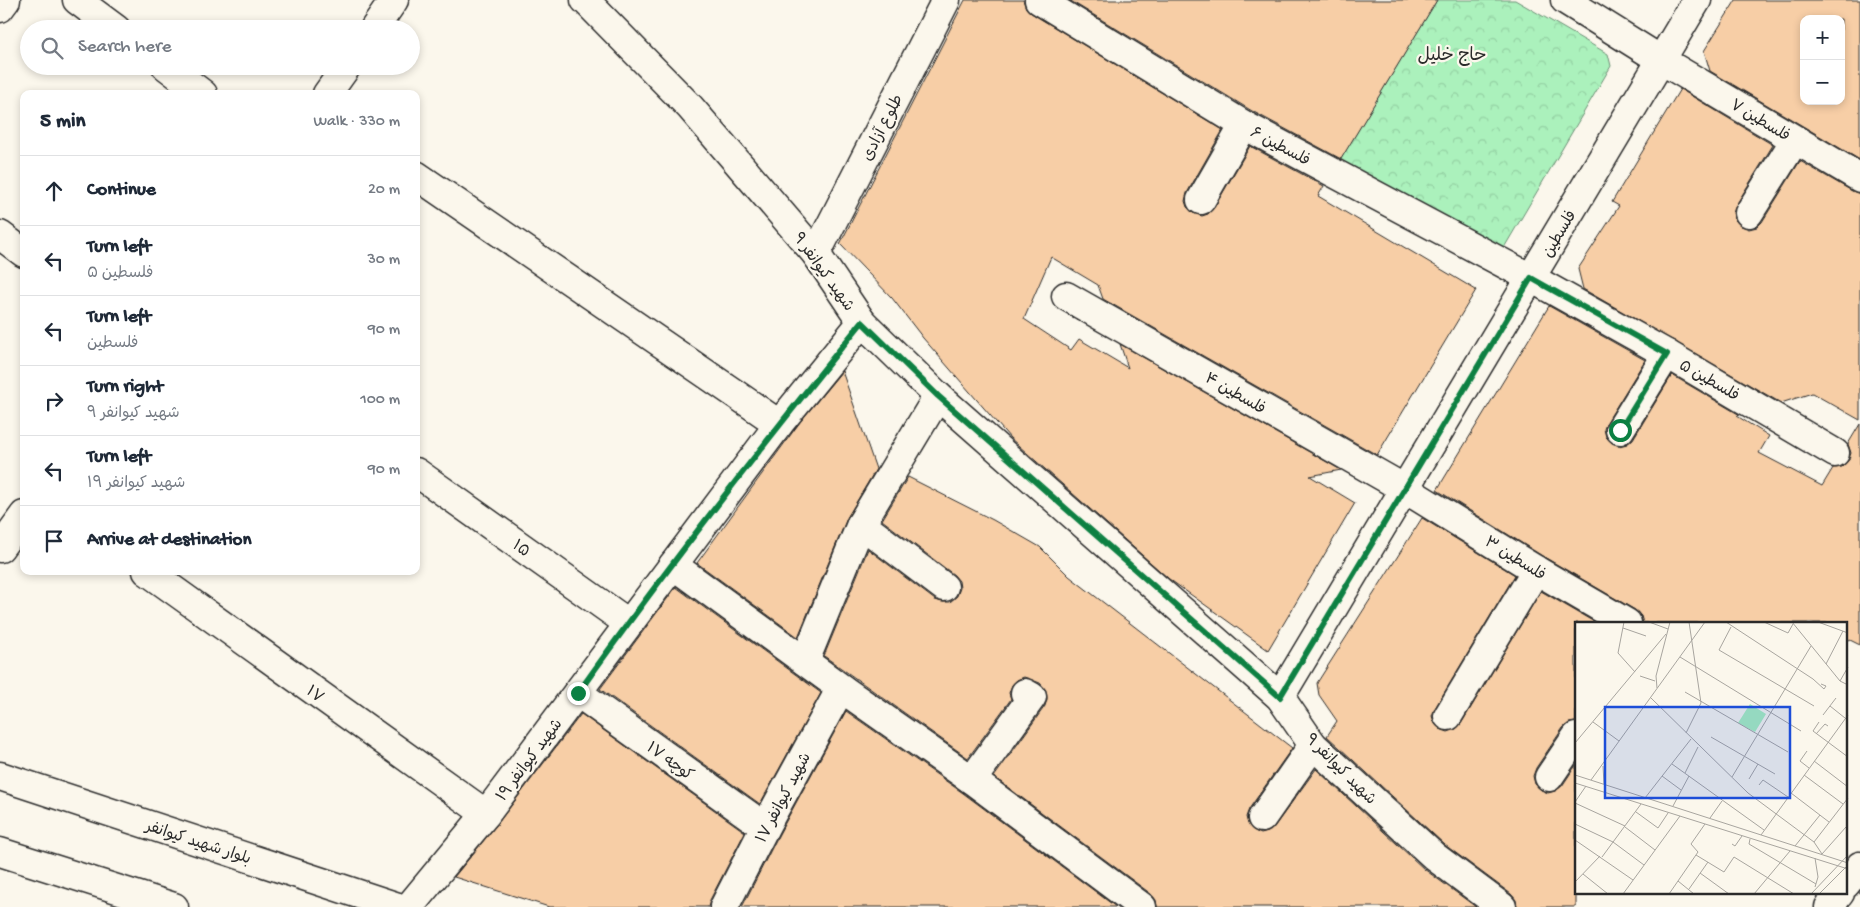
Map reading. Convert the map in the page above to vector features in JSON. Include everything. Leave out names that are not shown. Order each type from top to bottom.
[{"type":"street","points":[[0,8],[6,0]]},
{"type":"street","points":[[77,0],[104,20]]},
{"type":"street","points":[[380,20],[394,0]]},
{"type":"street","name":"شهید کیوانفر ۹","points":[[585,0],[690,107],[816,254],[862,322],[938,396],[1280,697],[1313,745],[1435,857],[1502,907]]},
{"type":"street","name":"طلوع آزادی","points":[[816,254],[946,0]]},
{"type":"street","name":"فلسطین ۶","points":[[1039,0],[1244,125],[1531,278]]},
{"type":"street","name":"فلسطین ۷","points":[[1565,0],[1661,60],[1860,178]]},
{"type":"street","name":"فلسطین","points":[[1280,697],[1697,0]]},
{"type":"street","points":[[178,75],[198,90]]},
{"type":"street","points":[[330,90],[341,75]]},
{"type":"street","points":[[1201,200],[1244,125]]},
{"type":"street","points":[[1749,214],[1795,140]]},
{"type":"street","points":[[420,178],[779,424]]},
{"type":"street","points":[[0,235],[20,250]]},
{"type":"street","name":"فلسطین ۵","points":[[1531,278],[1667,354],[1835,453]]},
{"type":"street","name":"فلسطین ۴","points":[[1066,296],[1405,489]]},
{"type":"street","name":"شهید کیوانفر ۱۹","points":[[409,907],[486,814],[578,693],[628,622],[779,424],[862,322]]},
{"type":"street","points":[[1620,430],[1667,354]]},
{"type":"street","points":[[805,661],[861,524],[938,396]]},
{"type":"street","name":"۱۵","points":[[420,475],[628,622]]},
{"type":"street","name":"فلسطین ۳","points":[[1405,489],[1536,570],[1625,622]]},
{"type":"street","points":[[1,546],[20,520]]},
{"type":"street","points":[[861,524],[944,587]]},
{"type":"street","points":[[673,565],[841,688],[972,780],[1142,907]]},
{"type":"street","points":[[1448,716],[1536,570]]},
{"type":"street","name":"۱۷","points":[[153,575],[486,814]]},
{"type":"street","name":"شهید کیوانفر ۱۷","points":[[724,907],[765,827],[841,688]]},
{"type":"street","name":"کوچه ۱۷","points":[[578,693],[765,827]]},
{"type":"street","points":[[972,780],[1032,697],[1025,693]]},
{"type":"street","points":[[1549,777],[1575,738]]},
{"type":"street","points":[[1262,818],[1313,745]]},
{"type":"street","name":"بلوار شهید کیوانفر","points":[[0,776],[398,907]]},
{"type":"street","points":[[0,852],[174,907]]},
{"type":"street","points":[[1848,880],[1860,866]]},
{"type":"green space","points":[[1437,0],[1515,0],[1608,54],[1611,66],[1505,246],[1489,249],[1340,160]]},
{"type":"building","points":[[965,0],[1023,0],[1026,8],[1031,13],[1223,130],[1187,193],[1185,201],[1187,207],[1193,213],[1202,216],[1208,214],[1214,208],[1250,146],[1324,186],[1318,196],[1476,290],[1377,455],[1103,299],[1098,285],[1051,257],[1024,319],[1071,350],[1079,339],[1128,368],[1120,344],[1341,470],[1310,476],[1355,503],[1268,650],[1169,579],[1010,438],[923,338],[892,298],[840,244]]},
{"type":"building","points":[[1069,0],[1437,0],[1341,159],[1252,111]]},
{"type":"building","points":[[1736,0],[1860,0],[1860,160],[1710,71],[1704,51]]},
{"type":"building","points":[[1680,89],[1773,145],[1736,205],[1733,213],[1735,220],[1741,226],[1749,229],[1757,227],[1762,222],[1800,161],[1860,194],[1860,420],[1812,393],[1781,403],[1583,289],[1578,269],[1619,206],[1612,202]]},
{"type":"building","points":[[1549,306],[1645,360],[1604,429],[1606,437],[1612,443],[1619,446],[1627,444],[1633,439],[1672,375],[1740,415],[1737,416],[1769,436],[1759,453],[1822,486],[1833,468],[1842,467],[1848,461],[1851,453],[1848,444],[1860,424],[1860,645],[1848,639],[1848,622],[1643,622],[1641,616],[1635,610],[1544,557],[1437,490]]},
{"type":"building","points":[[842,371],[876,469],[847,518],[798,637],[697,563],[800,422]]},
{"type":"building","points":[[908,477],[993,520],[1040,547],[1069,576],[1292,748],[1249,809],[1246,817],[1248,824],[1253,830],[1261,834],[1268,832],[1274,827],[1316,769],[1424,869],[1476,907],[1157,907],[1156,900],[1151,894],[994,777],[1045,706],[1047,699],[1046,690],[1040,683],[1024,677],[1012,685],[1009,693],[1011,699],[968,758],[824,656],[868,549],[935,600],[950,602],[957,596],[960,588],[959,581],[954,575],[882,520]]},
{"type":"building","points":[[1422,518],[1515,575],[1435,708],[1432,716],[1435,724],[1440,729],[1448,732],[1456,729],[1461,724],[1541,591],[1594,622],[1575,622],[1575,722],[1569,723],[1563,728],[1536,768],[1533,776],[1535,784],[1541,790],[1548,793],[1562,786],[1575,766],[1576,907],[1517,907],[1516,900],[1511,894],[1445,845],[1327,736],[1337,721],[1319,695],[1317,683]]},
{"type":"building","points":[[676,587],[821,693],[760,804],[600,689]]},
{"type":"building","points":[[846,711],[963,793],[1116,907],[742,907],[779,834]]},
{"type":"building","points":[[581,714],[745,832],[708,907],[549,907],[454,877],[498,823]]},
{"type":"district","name":"حاج خلیل","points":[[1452,54]]},
{"type":"route","points":[[578,693],[628,622],[779,424],[862,322],[938,396],[1280,697],[1531,278],[1667,354],[1620,430]]}]
